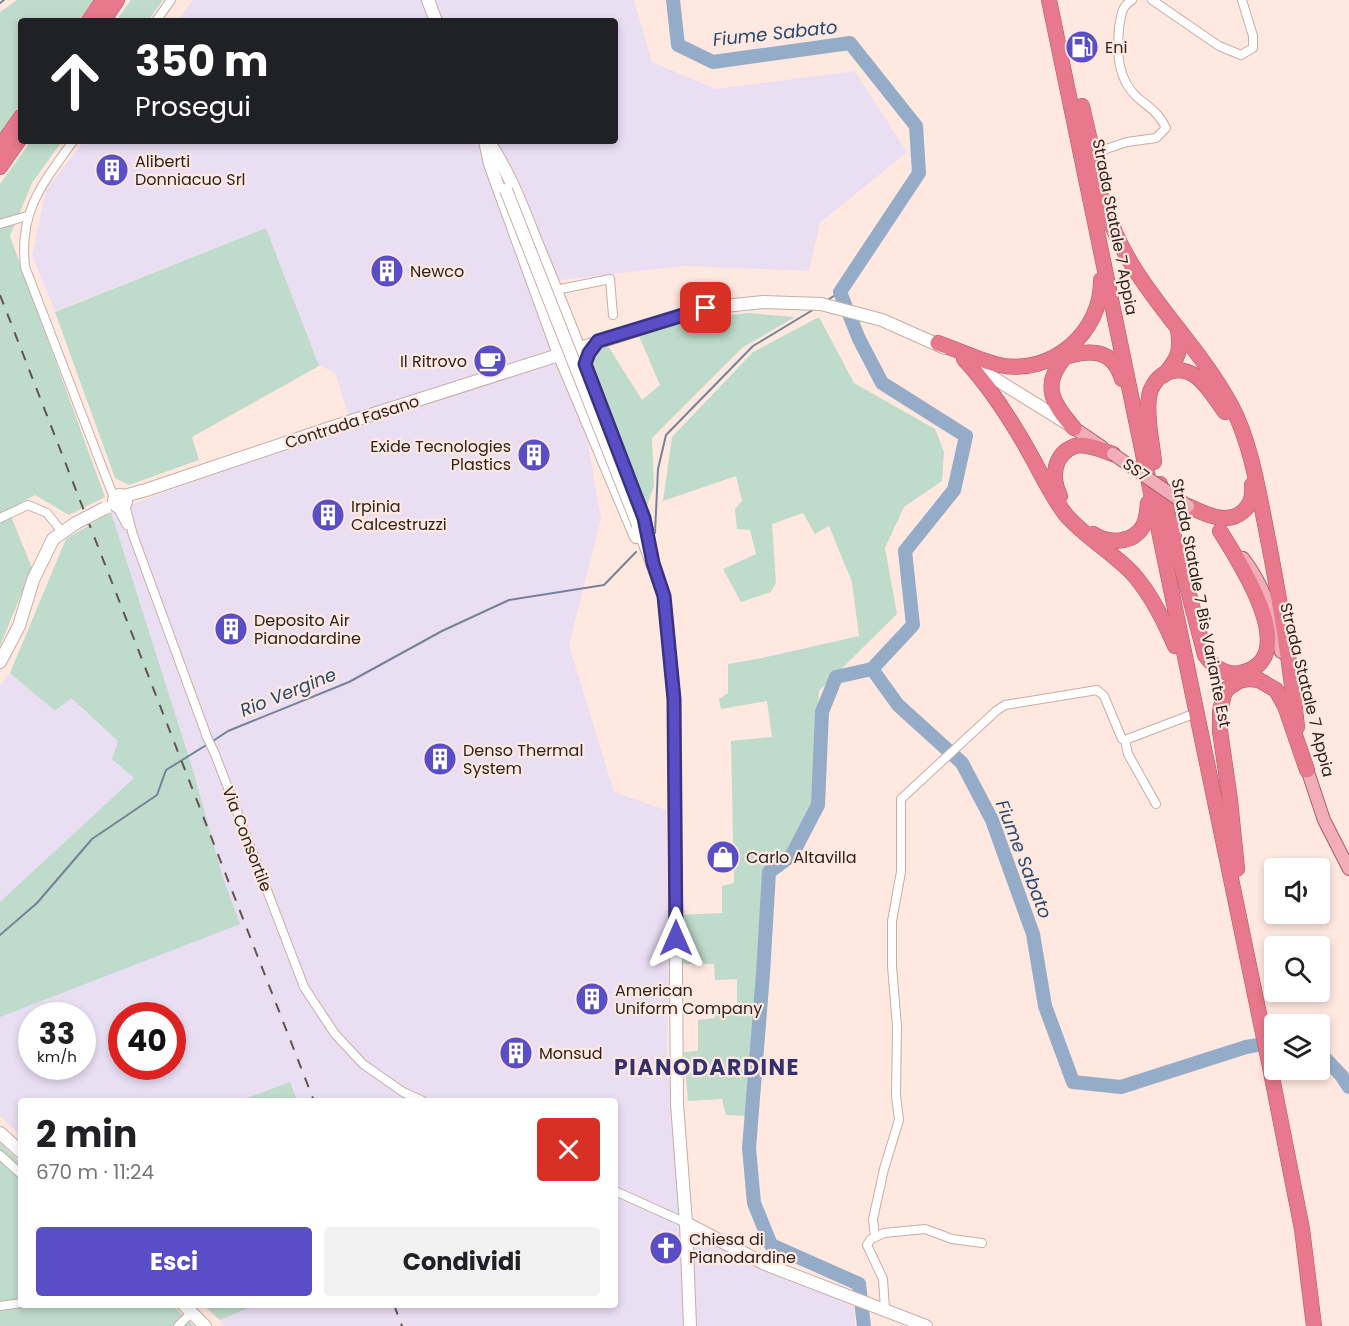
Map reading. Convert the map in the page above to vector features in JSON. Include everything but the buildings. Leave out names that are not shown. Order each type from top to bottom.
[{"type":"highway","points":[[91,18],[103,0]]},
{"type":"highway","points":[[105,18],[117,0]]},
{"type":"highway","name":"Strada Statale 7 Appia","points":[[1049,0],[1136,422],[1149,462]]},
{"type":"highway","name":"Strada Statale 7 Appia","points":[[1059,0],[1094,158]]},
{"type":"highway","points":[[0,147],[18,121]]},
{"type":"highway","points":[[0,167],[18,141]]},
{"type":"highway","name":"SS7","points":[[1094,158],[1106,206],[1120,245],[1148,289],[1214,377],[1232,408],[1244,436],[1258,488],[1276,579],[1291,662],[1297,727]]},
{"type":"highway","name":"Strada Statale 7 Bis Variante Est","points":[[1094,158],[1190,687],[1264,1021]]},
{"type":"highway","points":[[931,340],[999,365],[1023,367],[1052,358],[1075,344],[1088,327],[1097,309],[1101,293],[1093,208]]},
{"type":"highway","points":[[1149,462],[1149,395],[1156,381],[1175,362],[1180,347],[1178,329]]},
{"type":"highway","points":[[1074,428],[1057,408],[1052,398],[1053,375],[1065,357],[1091,351],[1113,360],[1120,371],[1136,422]]},
{"type":"highway","points":[[964,359],[998,399],[1066,514],[1134,575],[1151,597],[1175,644],[1190,687]]},
{"type":"highway","points":[[1164,375],[1185,370],[1195,374],[1206,386],[1229,418],[1238,436],[1253,491],[1245,511],[1237,516],[1215,517],[1188,506]]},
{"type":"highway","name":"SS7","points":[[1113,454],[1088,446],[1076,446],[1059,459],[1054,468],[1054,480],[1062,501],[1086,530],[1106,540],[1116,542],[1133,537],[1143,528],[1147,517],[1149,462]]},
{"type":"highway","name":"Strada Statale 7 Bis Variante Est","points":[[1149,462],[1160,484],[1199,689],[1237,869],[1261,1008]]},
{"type":"highway","points":[[1160,484],[1205,655],[1213,666],[1224,672],[1237,674],[1257,666],[1264,657],[1268,647],[1267,631],[1261,608],[1247,573],[1220,531]]},
{"type":"highway","points":[[1237,869],[1220,731],[1220,711],[1224,694],[1228,688],[1234,683],[1249,679],[1259,680],[1276,690],[1286,706],[1307,770]]},
{"type":"highway","name":"Strada Statale 7 Bis Variante Est","points":[[1277,1080],[1302,1229],[1314,1326]]},
{"type":"highway","name":"Strada Statale 7 Bis Variante Est","points":[[1277,1080],[1305,1206],[1321,1326]]},
{"type":"main road","name":"SS7","points":[[1074,428],[1188,506]]},
{"type":"main road","name":"Strada Statale 7 Appia","points":[[1188,506],[1220,531],[1253,572],[1269,604],[1307,770],[1324,820],[1349,869]]},
{"type":"street","points":[[158,18],[171,0]]},
{"type":"street","points":[[428,0],[435,18]]},
{"type":"street","points":[[1094,158],[1106,149],[1127,142],[1156,138],[1166,128],[1161,117],[1136,96],[1120,72],[1118,52],[1121,16],[1124,8],[1132,0]]},
{"type":"street","points":[[1152,0],[1219,46],[1240,55],[1253,48],[1253,36],[1242,0]]},
{"type":"street","name":"Via Consortile","points":[[71,144],[42,185],[27,216],[22,244],[25,267],[105,472],[133,535],[207,737],[206,735],[304,987],[334,1034],[363,1064],[403,1092],[416,1098]]},
{"type":"street","points":[[487,144],[664,596],[674,699],[677,1104],[686,1223],[690,1326]]},
{"type":"street","points":[[487,144],[490,164],[559,354],[634,533],[653,563]]},
{"type":"street","points":[[489,144],[498,155],[516,195],[579,347],[644,518],[653,563]]},
{"type":"street","points":[[0,224],[27,216]]},
{"type":"street","points":[[556,290],[610,279],[613,315]]},
{"type":"street","name":"Contrada Fasano","points":[[118,501],[333,427],[538,363],[579,347],[706,308],[731,304],[763,302],[821,304],[882,320],[931,340],[1074,428]]},
{"type":"street","points":[[572,331],[583,338],[598,341],[589,353],[585,364]]},
{"type":"street","points":[[551,332],[548,346],[538,363],[560,369],[571,380]]},
{"type":"street","points":[[0,662],[19,626],[33,579],[53,539],[76,523],[118,501]]},
{"type":"street","points":[[0,518],[27,505],[47,513],[62,532]]},
{"type":"street","points":[[875,1237],[873,1219],[884,1169],[899,1120],[896,1096],[897,1027],[892,966],[892,921],[901,872],[901,799],[1005,705],[1097,690],[1104,696],[1122,739],[1125,740],[1128,754],[1156,804]]},
{"type":"street","points":[[1125,740],[1196,713]]},
{"type":"street","points":[[0,1133],[18,1149]]},
{"type":"street","points":[[0,1155],[18,1171]]},
{"type":"street","points":[[618,1192],[686,1223],[765,1264],[926,1326]]},
{"type":"street","points":[[885,1309],[884,1280],[867,1245],[875,1237],[884,1233],[925,1229],[952,1239],[982,1243]]},
{"type":"street","points":[[0,1306],[18,1303]]},
{"type":"street","points":[[178,1326],[188,1309],[205,1326]]},
{"type":"shaded area","points":[[193,0],[634,0],[652,62],[716,89],[855,71],[907,152],[820,223],[809,271],[684,266],[561,280],[601,519],[569,645],[614,792],[666,810],[669,958],[667,1064],[690,1228],[854,1307],[855,1326],[224,1326],[220,1320],[248,1308],[618,1308],[618,1098],[296,1098],[289,1083],[247,1098],[18,1098],[18,1133],[0,1116],[0,685],[10,673],[55,711],[70,698],[118,741],[187,751],[111,512],[351,424],[335,372],[319,366],[266,228],[55,311],[32,255],[46,190],[82,144],[618,144],[618,18],[179,18]]},
{"type":"green space","points":[[17,0],[93,0],[81,18],[18,18],[18,107],[0,133],[0,12]]},
{"type":"green space","points":[[131,0],[163,0],[150,18],[118,18]]},
{"type":"green space","points":[[29,144],[60,144],[32,183],[10,236],[105,497],[69,515],[35,495],[0,514],[0,184]]},
{"type":"green space","points":[[266,228],[319,366],[192,437],[199,460],[129,485],[115,478],[55,312]]},
{"type":"green space","points":[[749,313],[795,317],[742,348],[652,438],[654,486],[646,508],[591,366],[596,350],[608,346],[642,400],[660,385],[639,336],[688,320]]},
{"type":"green space","points":[[819,317],[854,383],[935,429],[944,452],[942,481],[904,507],[885,548],[897,614],[819,691],[814,804],[792,848],[766,869],[746,1116],[726,1115],[722,1099],[688,1101],[684,1052],[698,1051],[698,1020],[715,1018],[715,1004],[737,1004],[737,979],[715,980],[714,964],[683,964],[682,915],[722,913],[722,886],[734,883],[731,741],[772,737],[767,701],[721,709],[719,699],[728,693],[728,664],[859,636],[852,582],[829,526],[815,534],[803,513],[772,524],[776,583],[771,592],[741,602],[723,569],[756,554],[750,530],[737,529],[735,509],[742,501],[736,476],[663,501],[672,437],[753,352]]},
{"type":"green space","points":[[111,512],[192,767],[223,878],[240,924],[39,1002],[18,1002],[18,1010],[0,1017],[0,902],[134,778],[112,759],[118,741],[71,698],[55,711],[10,673],[66,539]]},
{"type":"green space","points":[[11,516],[32,568],[0,646],[0,522]]},
{"type":"green space","points":[[290,1082],[296,1098],[247,1098]]},
{"type":"green space","points":[[0,1143],[18,1160],[18,1308],[175,1308],[194,1326],[0,1326]]},
{"type":"green space","points":[[206,1308],[248,1308],[220,1320]]},
{"type":"waterway","points":[[0,3],[4,0]]},
{"type":"waterway","name":"Fiume Sabato","points":[[673,0],[678,45],[713,62],[850,43],[916,126],[919,173],[840,292],[859,339],[882,383],[966,436],[954,490],[905,551],[913,625],[872,669],[898,705],[962,763],[992,820],[1033,934],[1045,1006],[1073,1082],[1121,1087],[1246,1047],[1264,1044]]},
{"type":"waterway","name":"Rio Vergine","points":[[826,301],[840,292]]},
{"type":"waterway","name":"Rio Vergine","points":[[655,533],[658,469],[666,435],[753,346],[816,308]]},
{"type":"waterway","name":"Rio Vergine","points":[[213,741],[228,731],[349,682],[442,631],[509,600],[604,585],[636,552]]},
{"type":"waterway","points":[[864,1326],[859,1284],[771,1245],[754,1203],[749,1148],[769,872],[792,855],[818,805],[822,712],[836,677],[872,669]]},
{"type":"waterway","name":"Rio Vergine","points":[[0,935],[37,903],[92,839],[157,795],[166,770],[208,744]]},
{"type":"waterway","name":"Fiume Sabato","points":[[1330,1063],[1349,1087]]},
{"type":"railway","points":[[0,295],[313,1098]]},
{"type":"railway","points":[[395,1308],[402,1326]]},
{"type":"place","name":"Eni","points":[[1082,47]]},
{"type":"place","name":"Aliberti Donniacuo Srl","points":[[112,170]]},
{"type":"place","name":"Newco","points":[[387,271]]},
{"type":"place","name":"Il Ritrovo","points":[[490,361]]},
{"type":"place","name":"Exide Tecnologies Plastics","points":[[534,455]]},
{"type":"place","name":"Irpinia Calcestruzzi","points":[[328,515]]},
{"type":"place","name":"Deposito Air Pianodardine","points":[[231,629]]},
{"type":"place","name":"Denso Thermal System","points":[[440,759]]},
{"type":"place","name":"Carlo Altavilla","points":[[723,857]]},
{"type":"place","name":"American Uniform Company","points":[[592,999]]},
{"type":"place","name":"Monsud","points":[[516,1053]]},
{"type":"place","name":"Chiesa di Pianodardine","points":[[666,1248]]},
{"type":"district","name":"PIANODARDINE","points":[[707,1067]]},
{"type":"route","points":[[676,938],[674,699],[664,596],[653,563],[644,518],[585,364],[589,353],[598,341],[706,308]]}]
